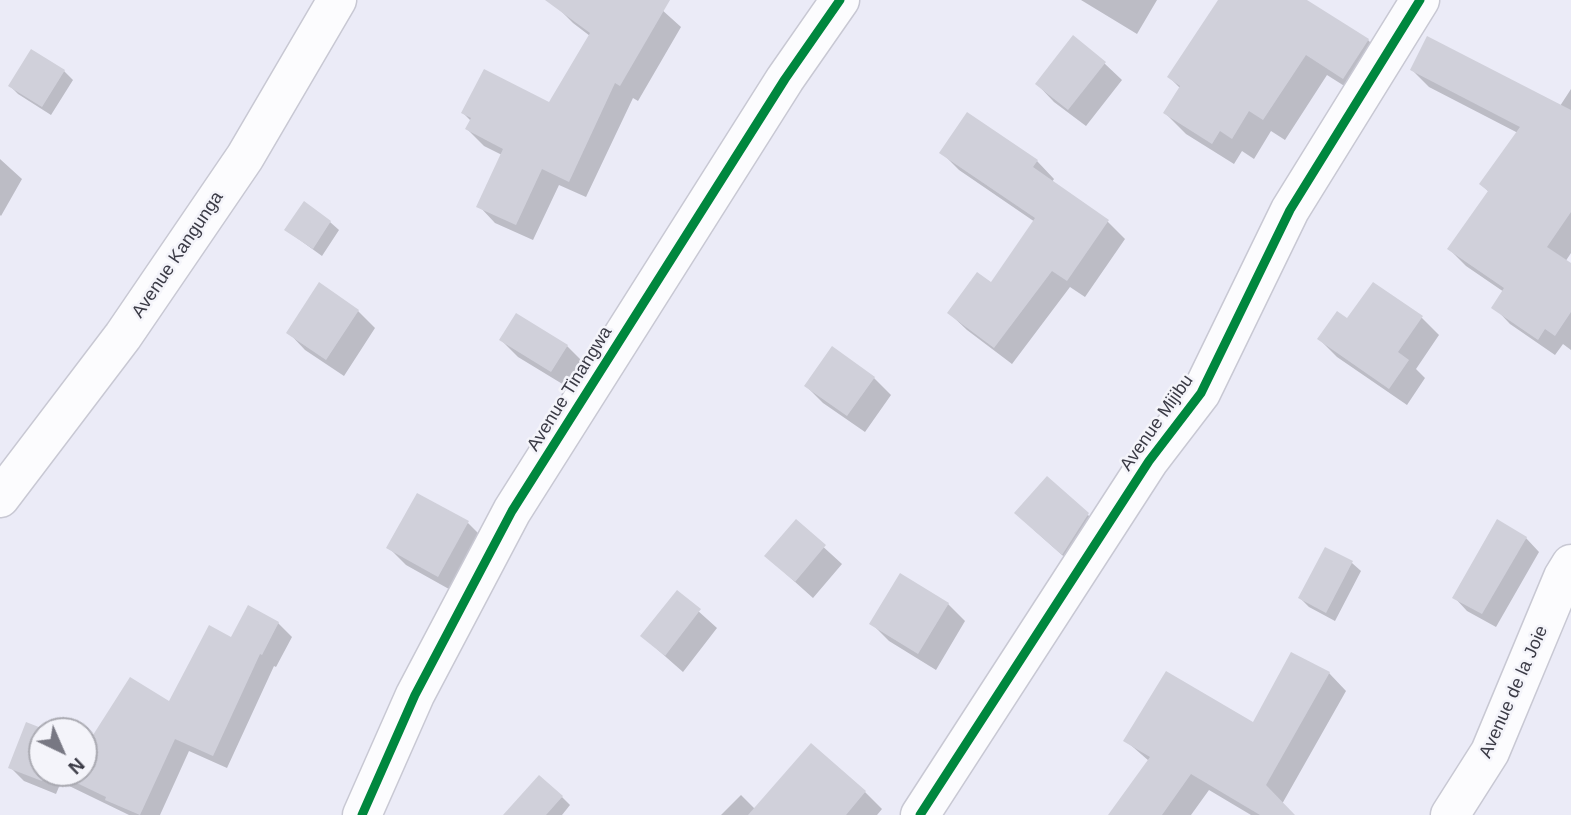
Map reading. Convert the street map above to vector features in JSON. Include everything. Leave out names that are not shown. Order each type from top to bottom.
[{"type":"street","name":"Avenue Kangunga","points":[[0,498],[123,336],[244,157],[337,0]]},
{"type":"street","name":"Avenue Tinangwa","points":[[362,815],[415,695],[512,511],[785,79],[840,0]]},
{"type":"street","name":"Avenue Mijibu","points":[[920,815],[1149,461],[1200,393],[1290,210],[1420,0]]},
{"type":"street","name":"Avenue de la Joie","points":[[1450,815],[1490,752],[1563,577],[1571,564]]},
{"type":"building","points":[[545,0],[670,0],[620,86],[615,83],[569,182],[542,169],[516,225],[476,207],[503,149],[465,129],[471,118],[461,113],[484,69],[549,102],[590,33]]},
{"type":"building","points":[[1218,0],[1307,0],[1369,39],[1343,79],[1306,55],[1263,120],[1249,111],[1232,139],[1220,131],[1212,144],[1163,113],[1180,86],[1167,77]]},
{"type":"building","points":[[1073,35],[1106,62],[1068,110],[1035,84]]},
{"type":"building","points":[[1427,36],[1571,110],[1571,212],[1547,247],[1571,263],[1571,312],[1555,336],[1545,329],[1538,340],[1491,308],[1504,288],[1447,249],[1488,191],[1479,184],[1520,127],[1410,70]]},
{"type":"building","points":[[31,49],[65,70],[42,107],[8,86]]},
{"type":"building","points":[[967,112],[1038,160],[1033,167],[1109,220],[1067,281],[1052,271],[994,348],[947,313],[977,272],[991,282],[1035,218],[939,153]]},
{"type":"building","points":[[304,201],[331,221],[313,249],[284,230]]},
{"type":"building","points":[[319,282],[359,310],[326,360],[286,333]]},
{"type":"building","points":[[1373,282],[1423,316],[1398,352],[1409,360],[1389,389],[1317,339],[1337,311],[1347,318]]},
{"type":"building","points":[[516,313],[568,345],[551,372],[499,340]]},
{"type":"building","points":[[832,346],[875,377],[847,416],[804,386]]},
{"type":"building","points":[[1047,476],[1089,513],[1062,555],[1014,513]]},
{"type":"building","points":[[417,493],[469,521],[438,577],[386,548]]},
{"type":"building","points":[[796,519],[826,545],[795,582],[764,556]]},
{"type":"building","points":[[1497,519],[1527,537],[1482,614],[1452,598]]},
{"type":"building","points":[[1325,547],[1353,561],[1326,613],[1298,598]]},
{"type":"building","points":[[900,573],[949,603],[918,654],[869,624]]},
{"type":"building","points":[[677,590],[701,609],[665,656],[640,636]]},
{"type":"building","points":[[248,605],[279,622],[262,655],[260,654],[213,756],[175,739],[140,815],[105,800],[106,797],[85,787],[98,787],[98,727],[130,677],[169,701],[209,625],[231,637]]},
{"type":"building","points":[[1291,652],[1330,672],[1266,785],[1295,815],[1260,815],[1191,774],[1162,815],[1108,815],[1150,757],[1123,741],[1166,671],[1253,722]]},
{"type":"building","points":[[26,722],[28,723],[28,776],[8,768]]},
{"type":"building","points":[[811,743],[866,791],[846,815],[748,815]]},
{"type":"building","points":[[539,775],[563,796],[546,815],[503,815]]},
{"type":"cycle path","points":[[362,815],[415,695],[512,511],[785,79],[840,0]]},
{"type":"cycle path","points":[[920,815],[1149,461],[1201,393],[1290,210],[1420,0]]}]
